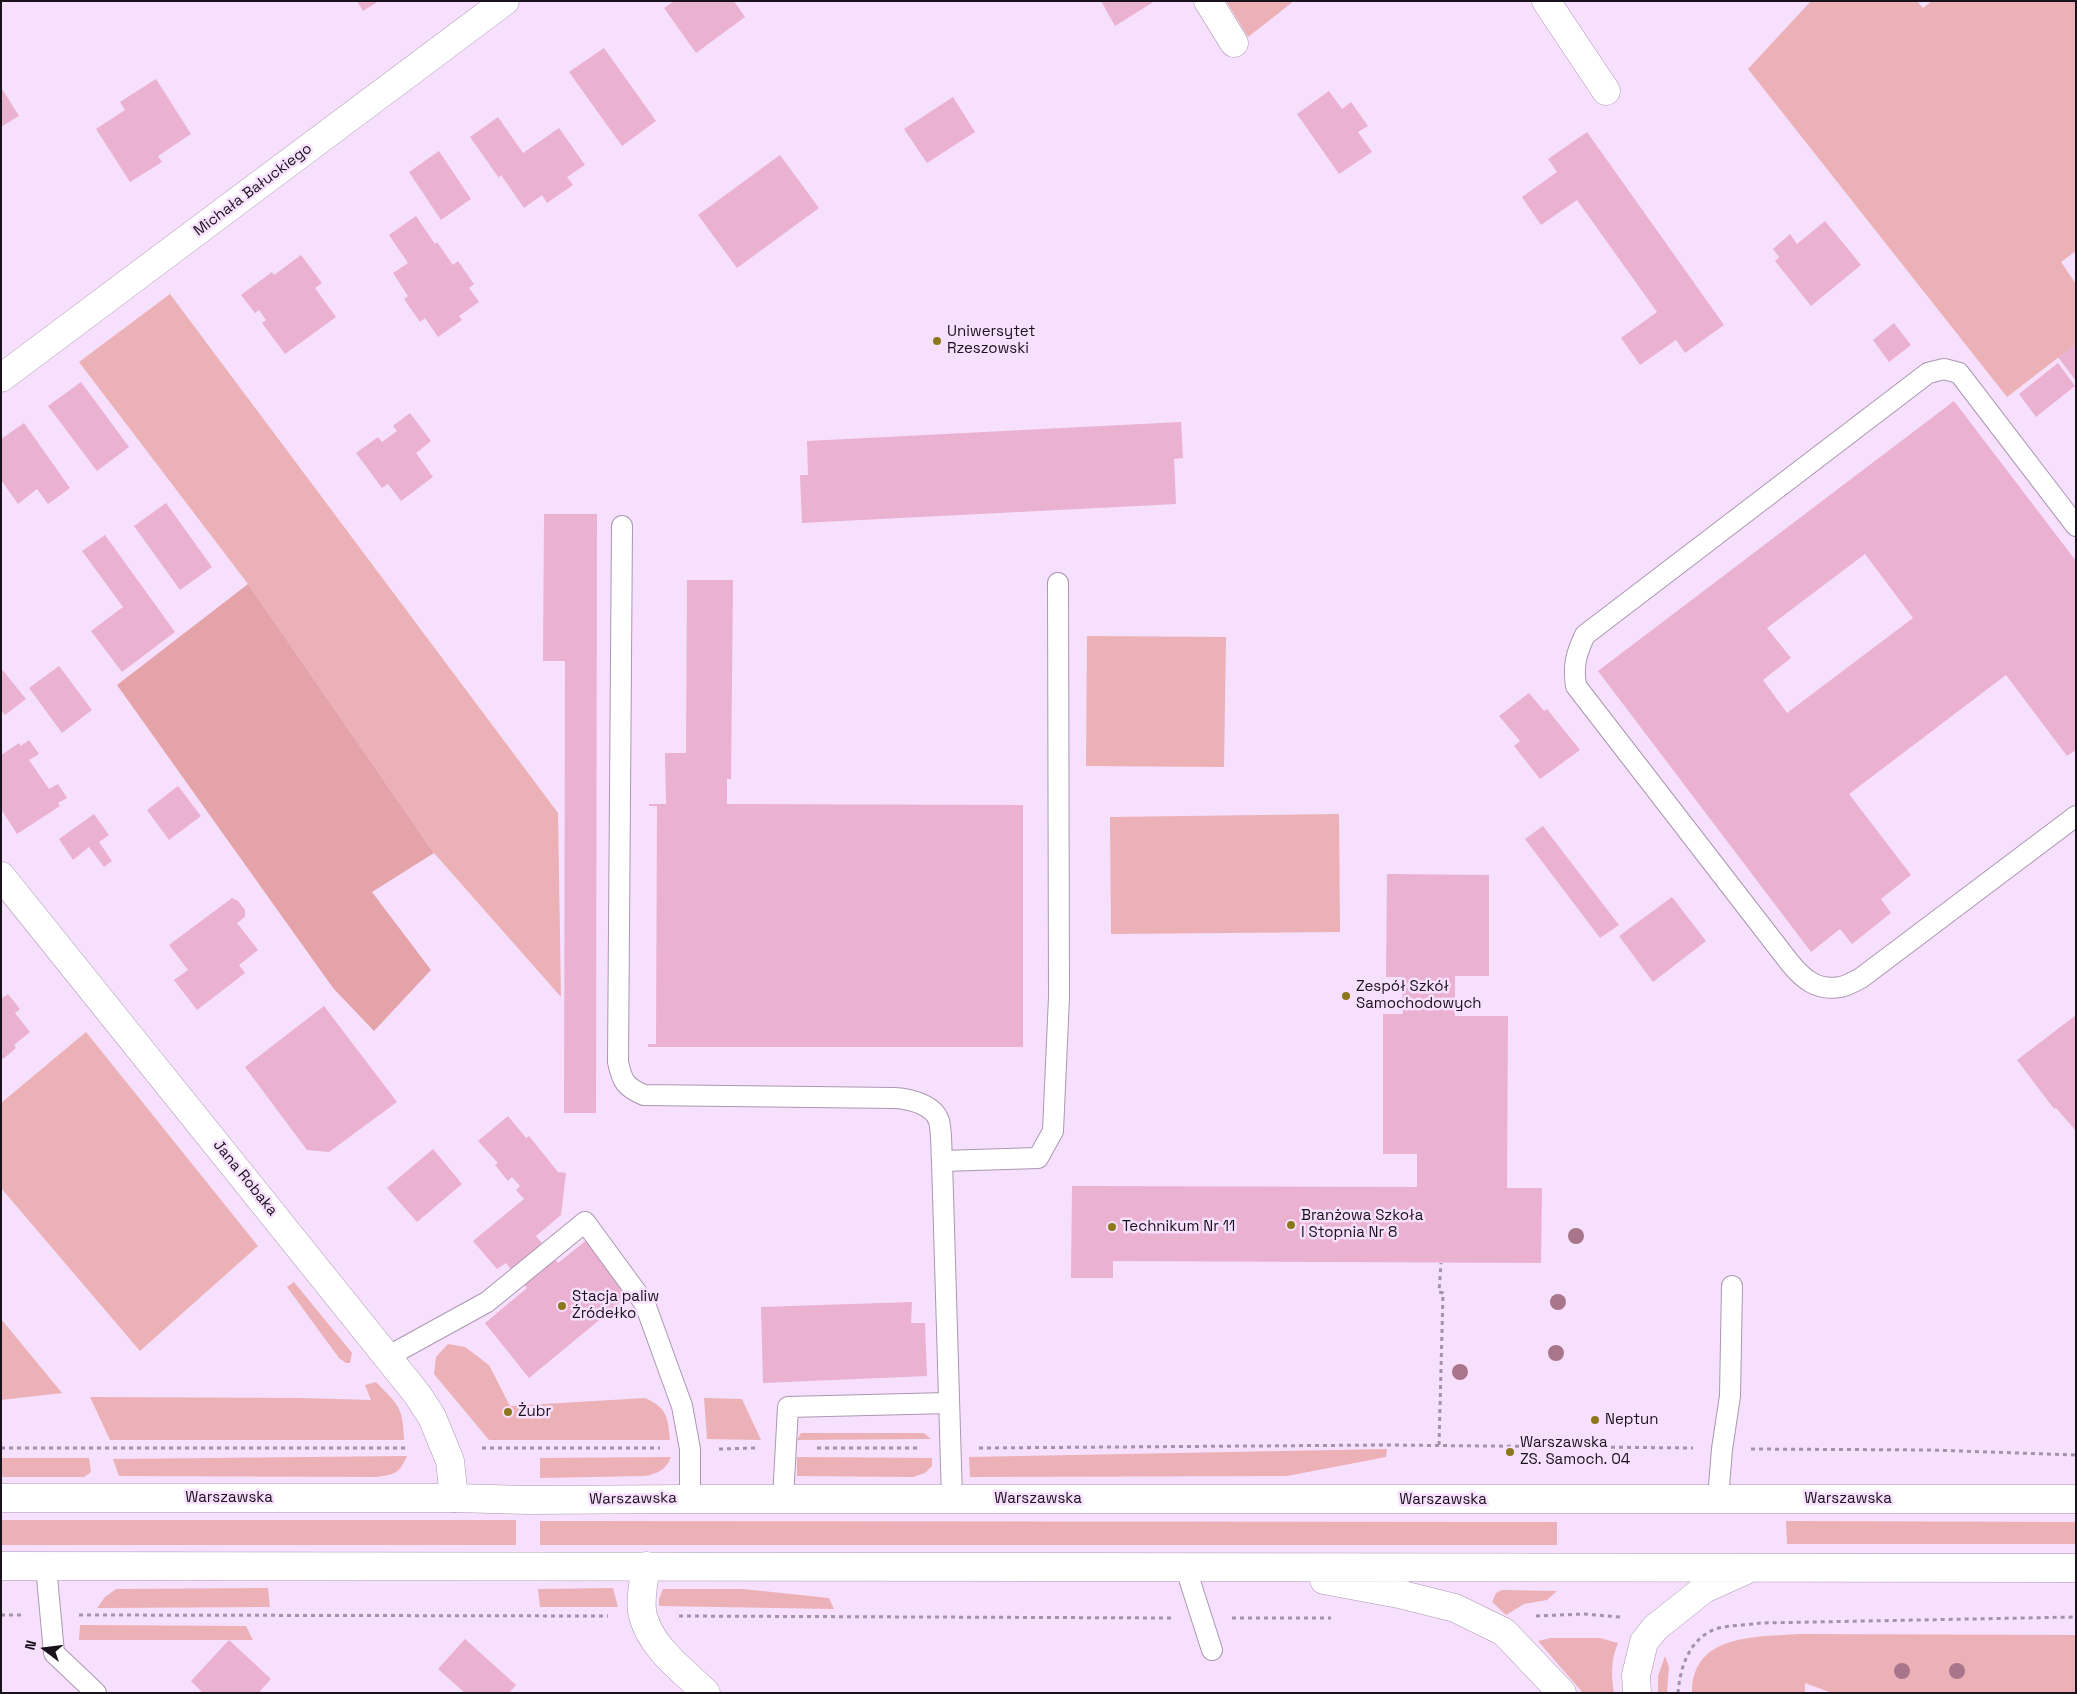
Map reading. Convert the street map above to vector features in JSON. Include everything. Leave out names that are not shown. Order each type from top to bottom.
[{"type":"main road","name":"Michała Bałuckiego","points":[[1,378],[505,1]]},
{"type":"main road","points":[[1208,1],[1234,43]]},
{"type":"main road","points":[[1546,1],[1606,91]]},
{"type":"main road","name":"Jana Robaka","points":[[1,876],[417,1394],[432,1417],[450,1461],[454,1498]]},
{"type":"main road","name":"Warszawska","points":[[1,1498],[454,1498],[528,1500],[690,1498],[2076,1499]]},
{"type":"main road","points":[[1,1566],[2076,1568]]},
{"type":"main road","points":[[646,1566],[642,1589],[642,1616],[657,1646],[706,1693]]},
{"type":"main road","points":[[1258,1567],[1399,1594],[1455,1608],[1504,1632],[1562,1693]]},
{"type":"main road","points":[[1637,1693],[1636,1674],[1644,1642],[1655,1628],[1704,1589],[1753,1567]]},
{"type":"lane","points":[[2076,526],[1959,373],[1944,369],[1928,373],[1585,635],[1576,653],[1574,672],[1576,686],[1802,978],[1819,986],[1840,987],[1861,978],[2076,816]]},
{"type":"lane","points":[[622,526],[618,1052],[622,1078],[631,1090],[644,1096],[895,1098],[916,1101],[929,1108],[939,1120],[942,1161],[952,1499]]},
{"type":"lane","points":[[942,1161],[1038,1158],[1053,1131],[1059,997],[1058,583]]},
{"type":"lane","points":[[387,1357],[487,1302],[584,1222],[645,1304],[682,1406],[690,1449],[690,1498]]},
{"type":"lane","points":[[1718,1499],[1722,1449],[1730,1396],[1732,1286]]},
{"type":"lane","points":[[784,1498],[784,1448],[788,1407],[948,1403]]},
{"type":"lane","points":[[46,1566],[54,1653],[96,1693]]},
{"type":"lane","points":[[1185,1566],[1212,1650]]},
{"type":"path","points":[[1439,1445],[1443,1293],[1439,1292],[1441,1262]]},
{"type":"path","points":[[1,1448],[690,1449],[1439,1445],[1931,1450],[2076,1455]]},
{"type":"path","points":[[1504,1632],[1529,1617],[1584,1614],[1613,1615],[1697,1641]]},
{"type":"path","points":[[1,1615],[1331,1618]]},
{"type":"path","points":[[1678,1693],[1679,1675],[1687,1654],[1697,1641],[1717,1629],[1761,1623],[2076,1617]]},
{"type":"shaded area","points":[[1226,1],[1294,1],[1248,37]]},
{"type":"shaded area","points":[[1811,1],[1917,1],[1923,8],[1932,1],[2076,1],[2076,251],[2061,262],[2076,284],[2076,344],[2007,397],[1748,69]]},
{"type":"shaded area","points":[[170,294],[558,813],[561,997],[434,853],[248,584],[79,362]]},
{"type":"shaded area","points":[[248,584],[434,853],[372,892],[431,970],[374,1031],[333,988],[117,685]]},
{"type":"shaded area","points":[[1087,636],[1226,637],[1224,767],[1086,766]]},
{"type":"shaded area","points":[[1339,814],[1340,932],[1111,934],[1110,817]]},
{"type":"shaded area","points":[[86,1032],[258,1246],[140,1351],[1,1188],[1,1103]]},
{"type":"shaded area","points":[[294,1282],[352,1353],[350,1363],[346,1363],[339,1358],[287,1287]]},
{"type":"shaded area","points":[[1,1319],[62,1393],[1,1400]]},
{"type":"shaded area","points":[[448,1344],[465,1347],[489,1365],[510,1406],[645,1398],[658,1406],[665,1414],[670,1440],[489,1440],[434,1374],[436,1357]]},
{"type":"shaded area","points":[[376,1382],[390,1396],[401,1413],[404,1440],[110,1440],[90,1397],[371,1400],[365,1385]]},
{"type":"shaded area","points":[[704,1398],[742,1399],[761,1440],[707,1439]]},
{"type":"shaded area","points":[[801,1433],[924,1433],[931,1439],[797,1440]]},
{"type":"shaded area","points":[[1387,1449],[1386,1457],[1287,1476],[970,1477],[969,1457]]},
{"type":"shaded area","points":[[407,1456],[399,1470],[377,1477],[119,1476],[113,1459]]},
{"type":"shaded area","points":[[671,1457],[660,1471],[644,1476],[540,1478],[540,1458]]},
{"type":"shaded area","points":[[797,1457],[932,1458],[932,1466],[925,1473],[913,1477],[797,1476]]},
{"type":"shaded area","points":[[1,1458],[89,1458],[91,1472],[84,1477],[1,1477]]},
{"type":"shaded area","points":[[1,1520],[516,1520],[516,1545],[1,1545]]},
{"type":"shaded area","points":[[540,1521],[1557,1522],[1557,1545],[540,1545]]},
{"type":"shaded area","points":[[1786,1521],[2076,1522],[2076,1544],[1787,1544]]},
{"type":"shaded area","points":[[268,1588],[270,1607],[97,1608],[105,1597],[116,1589]]},
{"type":"shaded area","points":[[613,1588],[618,1607],[540,1607],[538,1589]]},
{"type":"shaded area","points":[[663,1589],[743,1589],[829,1598],[834,1609],[659,1606],[659,1599]]},
{"type":"shaded area","points":[[1502,1590],[1557,1591],[1547,1600],[1524,1604],[1506,1615],[1492,1602],[1496,1593]]},
{"type":"shaded area","points":[[80,1625],[246,1626],[253,1640],[79,1640]]},
{"type":"shaded area","points":[[1799,1634],[2076,1635],[2076,1693],[1832,1693],[1805,1683],[1805,1693],[1692,1693],[1695,1674],[1703,1659],[1714,1649],[1729,1642],[1746,1638]]},
{"type":"shaded area","points":[[1551,1638],[1600,1638],[1618,1643],[1612,1667],[1614,1693],[1583,1693],[1538,1641]]},
{"type":"shaded area","points":[[1665,1656],[1669,1667],[1667,1693],[1658,1693],[1658,1676]]},
{"type":"building","points":[[357,1],[379,1],[363,11]]},
{"type":"building","points":[[674,1],[734,1],[745,17],[696,53],[664,8]]},
{"type":"building","points":[[1101,1],[1155,1],[1115,26]]},
{"type":"building","points":[[604,48],[656,121],[622,146],[569,72]]},
{"type":"building","points":[[156,79],[191,134],[158,156],[162,162],[130,182],[96,129],[125,110],[120,102]]},
{"type":"building","points":[[1,87],[19,116],[1,127]]},
{"type":"building","points":[[1329,91],[1342,109],[1351,102],[1368,126],[1358,132],[1372,152],[1339,174],[1297,114]]},
{"type":"building","points":[[953,97],[975,132],[927,163],[904,129]]},
{"type":"building","points":[[498,117],[523,153],[559,128],[585,165],[567,177],[573,185],[547,203],[542,195],[524,208],[501,175],[499,178],[470,137]]},
{"type":"building","points":[[1587,132],[1724,325],[1685,353],[1676,340],[1640,365],[1621,338],[1657,312],[1577,200],[1541,225],[1522,197],[1557,172],[1548,159]]},
{"type":"building","points":[[439,151],[471,199],[441,220],[409,172]]},
{"type":"building","points":[[780,155],[819,208],[737,268],[698,215]]},
{"type":"building","points":[[416,216],[435,244],[437,242],[453,265],[458,261],[474,284],[469,288],[479,302],[459,316],[462,320],[438,337],[425,318],[420,322],[404,299],[408,296],[393,273],[408,263],[389,235]]},
{"type":"building","points":[[1825,221],[1861,265],[1811,306],[1775,261],[1779,257],[1773,249],[1790,234],[1797,244]]},
{"type":"building","points":[[301,255],[322,283],[315,288],[336,317],[285,354],[262,323],[266,320],[259,310],[255,313],[241,295],[272,272],[274,275]]},
{"type":"building","points":[[1894,323],[1911,345],[1889,362],[1873,340]]},
{"type":"building","points":[[2076,344],[2076,381],[2058,357]]},
{"type":"building","points":[[2058,363],[2075,386],[2036,417],[2019,394]]},
{"type":"building","points":[[81,382],[129,447],[97,471],[48,406]]},
{"type":"building","points":[[1954,401],[2076,561],[2076,750],[2067,756],[2006,675],[1849,794],[1911,875],[1881,899],[1891,913],[1852,944],[1840,929],[1811,952],[1598,671]],"holes":[[[1865,554],[1913,618],[1787,713],[1763,680],[1791,658],[1767,628]]]},
{"type":"building","points":[[410,413],[431,441],[416,453],[433,477],[401,501],[388,484],[382,488],[356,453],[378,437],[382,442],[397,431],[393,426]]},
{"type":"building","points":[[1181,422],[1183,458],[1174,459],[1176,504],[802,523],[800,475],[808,475],[807,441]]},
{"type":"building","points":[[24,423],[70,488],[48,504],[37,489],[18,504],[1,480],[1,439]]},
{"type":"building","points":[[166,503],[212,567],[180,590],[134,526]]},
{"type":"building","points":[[544,514],[597,514],[596,1113],[564,1113],[565,661],[543,661]]},
{"type":"building","points":[[105,535],[175,632],[122,672],[91,631],[123,607],[82,551]]},
{"type":"building","points":[[687,580],[733,580],[731,779],[727,779],[727,804],[1023,805],[1023,1047],[648,1047],[648,1044],[656,1044],[657,806],[649,806],[649,804],[666,804],[665,753],[686,753]]},
{"type":"building","points":[[59,666],[92,710],[62,733],[29,688]]},
{"type":"building","points":[[1,668],[26,699],[5,715],[1,710]]},
{"type":"building","points":[[1529,693],[1544,711],[1547,709],[1580,750],[1540,779],[1514,746],[1520,741],[1499,716]]},
{"type":"building","points":[[29,740],[39,754],[29,760],[49,789],[58,784],[67,798],[58,803],[60,806],[17,834],[1,809],[1,755],[19,743],[21,746]]},
{"type":"building","points":[[178,786],[201,816],[169,840],[147,810]]},
{"type":"building","points":[[94,814],[109,835],[99,842],[112,861],[104,867],[89,847],[73,860],[59,839]]},
{"type":"building","points":[[1543,826],[1619,925],[1600,938],[1525,839]]},
{"type":"building","points":[[1387,874],[1489,875],[1489,976],[1455,976],[1455,1016],[1508,1016],[1507,1188],[1542,1188],[1541,1263],[1113,1261],[1113,1278],[1071,1278],[1072,1186],[1417,1187],[1417,1154],[1383,1154],[1383,1014],[1403,1014],[1402,977],[1386,977]]},
{"type":"building","points":[[1672,897],[1706,941],[1653,982],[1619,936]]},
{"type":"building","points":[[232,898],[238,901],[245,910],[245,917],[237,923],[258,950],[239,965],[245,973],[197,1010],[174,980],[188,970],[169,945]]},
{"type":"building","points":[[8,994],[20,1009],[15,1013],[30,1032],[14,1045],[16,1048],[3,1059],[1,1056],[1,999]]},
{"type":"building","points":[[324,1006],[397,1102],[329,1152],[307,1150],[245,1067]]},
{"type":"building","points":[[2076,1015],[2076,1131],[2056,1108],[2054,1109],[2017,1060]]},
{"type":"building","name":"Stacja paliw Źródełko","points":[[508,1116],[526,1138],[529,1136],[558,1172],[566,1173],[561,1215],[536,1236],[558,1263],[598,1231],[643,1284],[529,1378],[485,1323],[527,1288],[506,1263],[497,1269],[473,1241],[524,1199],[516,1190],[520,1186],[512,1177],[508,1181],[495,1165],[498,1163],[478,1141]]},
{"type":"building","points":[[433,1149],[462,1184],[417,1222],[387,1188]]},
{"type":"building","points":[[912,1302],[911,1323],[925,1323],[927,1376],[763,1383],[761,1307]]},
{"type":"building","points":[[465,1639],[516,1685],[509,1693],[465,1693],[438,1669]]},
{"type":"building","points":[[229,1640],[271,1679],[260,1691],[262,1693],[203,1693],[191,1681]]},
{"type":"place","name":"Uniwersytet Rzeszowski","points":[[937,341]]},
{"type":"place","name":"Zespół Szkół Samochodowych","points":[[1346,996]]},
{"type":"place","name":"Branżowa Szkoła I Stopnia Nr 8","points":[[1291,1225]]},
{"type":"place","name":"Technikum Nr 11","points":[[1112,1227]]},
{"type":"place","name":"Stacja paliw Źródełko","points":[[562,1306]]},
{"type":"place","name":"Żubr","points":[[508,1412]]},
{"type":"place","name":"Neptun","points":[[1595,1420]]},
{"type":"place","name":"Warszawska ZS. Samoch. 04","points":[[1510,1452]]}]
